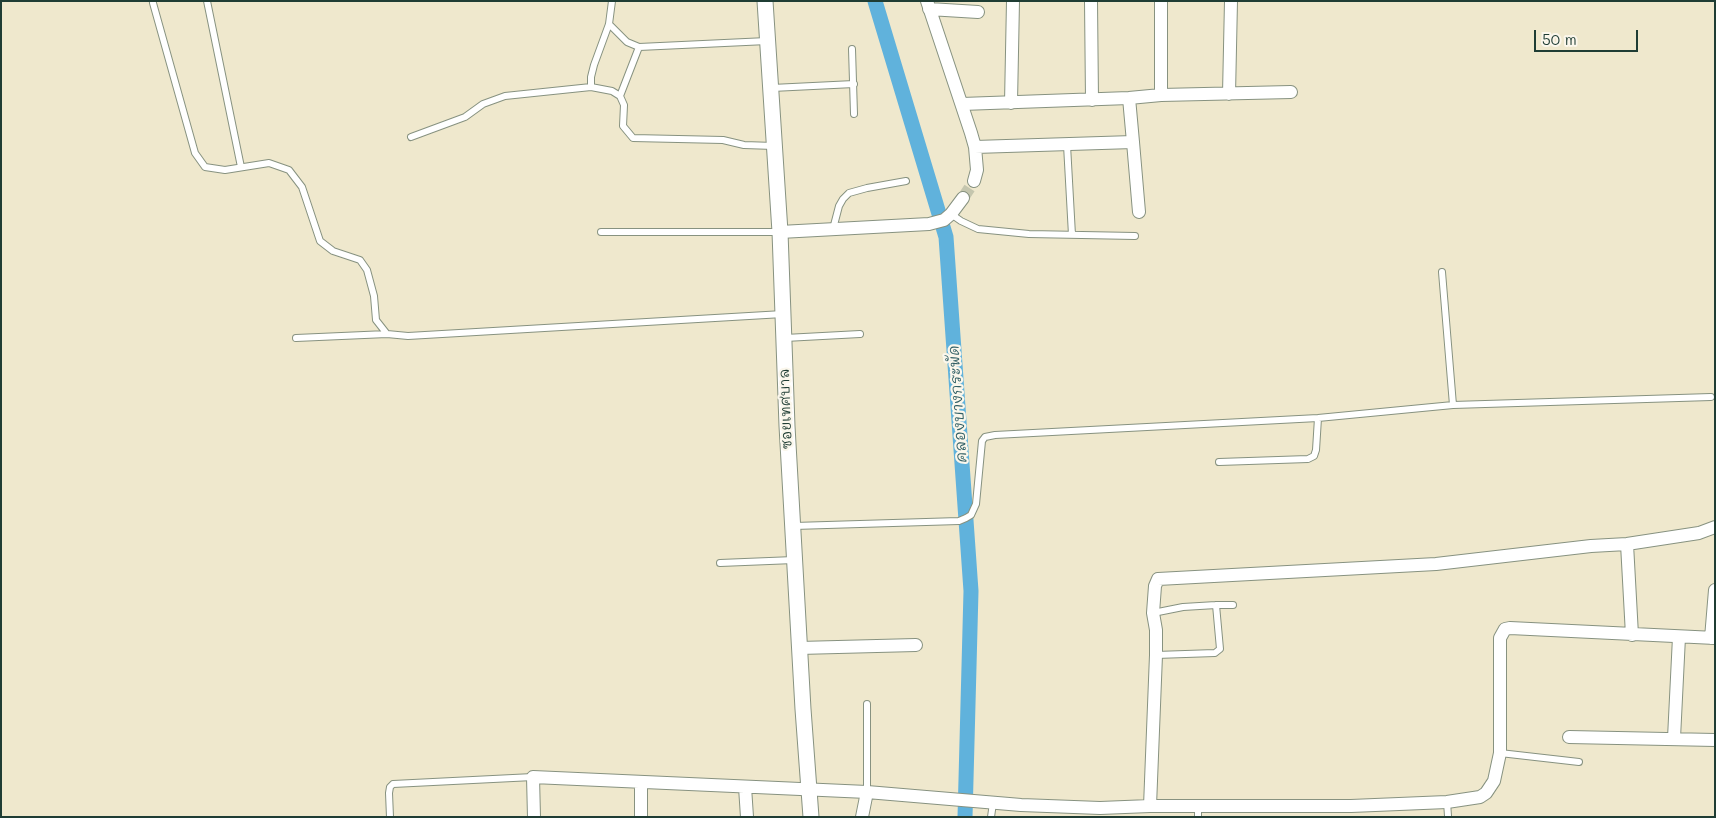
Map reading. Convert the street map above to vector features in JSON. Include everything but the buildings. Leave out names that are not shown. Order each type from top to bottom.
[{"type":"street","name":"ซอยเทศบาล","points":[[765,1],[780,232],[792,526],[811,817]]},
{"type":"street","points":[[1011,102],[1013,1]]},
{"type":"street","points":[[1091,1],[1092,100]]},
{"type":"street","points":[[1161,1],[1161,95]]},
{"type":"street","points":[[1229,94],[1231,1]]},
{"type":"street","points":[[974,181],[976,170],[975,147],[928,5],[978,12]]},
{"type":"street","points":[[962,104],[1092,100],[1161,95],[1291,92]]},
{"type":"street","points":[[1129,98],[1139,212]]},
{"type":"street","points":[[975,147],[1133,142]]},
{"type":"street","points":[[780,232],[929,224],[948,217],[963,198]]},
{"type":"street","points":[[1150,806],[1156,655],[1156,630],[1153,613],[1156,581],[1158,579],[1436,564],[1591,546],[1627,544],[1699,533],[1715,527]]},
{"type":"street","points":[[1627,544],[1632,635]]},
{"type":"street","points":[[534,817],[533,777],[867,792],[1099,812],[1150,806],[1198,812],[1447,802],[1480,797],[1486,793],[1494,781],[1500,754],[1500,638],[1504,629],[1713,638],[1715,590]]},
{"type":"street","points":[[1674,738],[1679,636]]},
{"type":"street","points":[[800,648],[916,645]]},
{"type":"street","points":[[1569,737],[1715,740]]},
{"type":"street","points":[[641,782],[641,817]]},
{"type":"street","points":[[745,787],[747,817]]},
{"type":"street","points":[[862,817],[867,792]]},
{"type":"lane","points":[[207,1],[241,167]]},
{"type":"lane","points":[[591,87],[592,71],[609,24],[612,1]]},
{"type":"lane","points":[[153,3],[195,153],[205,167],[225,170],[269,162],[289,170],[302,187],[320,241],[333,251],[360,260],[367,270],[374,296],[376,320],[386,334]]},
{"type":"lane","points":[[609,24],[627,42],[639,47],[768,41]]},
{"type":"lane","points":[[620,96],[639,47]]},
{"type":"lane","points":[[852,50],[854,114]]},
{"type":"lane","points":[[770,88],[854,84]]},
{"type":"lane","points":[[411,137],[465,116],[483,104],[505,96],[591,87],[612,91],[620,96],[624,105],[623,126],[633,138],[723,140],[744,145],[774,146]]},
{"type":"lane","points":[[1067,145],[1072,235]]},
{"type":"lane","points":[[833,229],[839,206],[849,193],[906,181]]},
{"type":"lane","points":[[948,217],[978,229],[1029,234],[1135,236]]},
{"type":"lane","points":[[601,232],[780,232]]},
{"type":"lane","points":[[1442,272],[1452,405]]},
{"type":"lane","points":[[296,338],[386,334],[408,336],[783,314]]},
{"type":"lane","points":[[784,338],[860,334]]},
{"type":"lane","points":[[792,526],[958,521],[970,515],[976,504],[982,441],[985,437],[995,434],[1318,418],[1452,405],[1713,397],[1715,405]]},
{"type":"lane","points":[[1218,462],[1308,459],[1314,456],[1316,450],[1318,418]]},
{"type":"lane","points":[[720,563],[794,560]]},
{"type":"lane","points":[[1153,613],[1182,607],[1216,604],[1233,605]]},
{"type":"lane","points":[[1156,655],[1215,653],[1220,649],[1216,604]]},
{"type":"lane","points":[[867,704],[867,792]]},
{"type":"lane","points":[[1500,754],[1579,762]]},
{"type":"lane","points":[[390,817],[389,793],[390,787],[393,784],[533,777]]},
{"type":"lane","points":[[1447,802],[1448,816]]},
{"type":"lane","points":[[992,817],[993,803]]},
{"type":"waterway","name":"คลองบางกระพัด","points":[[875,1],[946,237],[971,591],[965,817]]},
{"type":"tunnel","points":[[963,198],[974,181]]}]
